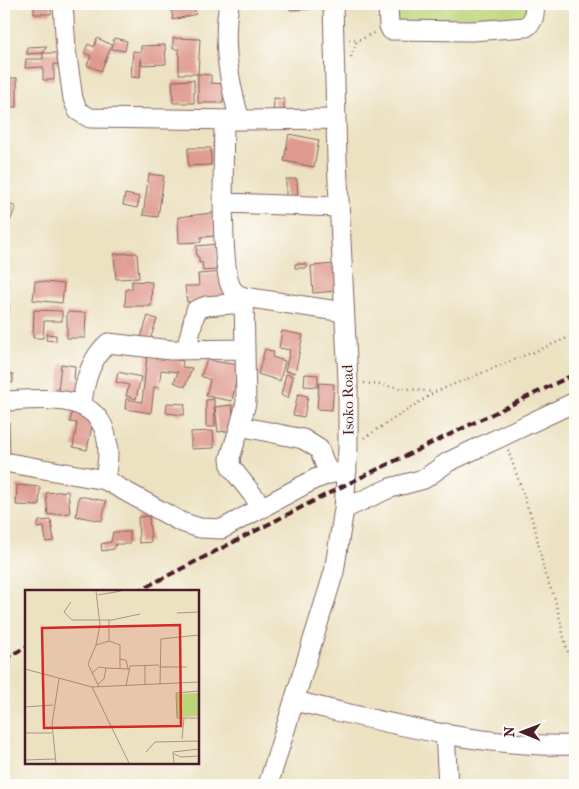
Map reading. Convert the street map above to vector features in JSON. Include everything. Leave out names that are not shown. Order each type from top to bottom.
[{"type":"street","points":[[63,4],[66,49],[73,99],[78,111],[90,118],[336,119]]},
{"type":"street","points":[[229,4],[227,51],[233,96],[224,204],[228,274],[231,288],[244,300]]},
{"type":"street","name":"Isoko Road","points":[[268,785],[334,572],[344,509],[338,472],[348,448],[348,381],[339,207],[333,4]]},
{"type":"street","points":[[388,4],[389,26],[391,30],[472,31],[526,27],[532,23],[534,4]]},
{"type":"street","points":[[224,204],[339,207]]},
{"type":"street","points":[[244,300],[246,403],[230,458],[230,467],[263,508]]},
{"type":"street","points":[[186,350],[196,310],[206,306],[244,300],[344,312]]},
{"type":"street","points":[[82,405],[84,388],[91,368],[101,349],[108,343],[152,349],[245,349]]},
{"type":"street","points":[[4,401],[71,401],[82,405],[101,421],[106,436],[108,453],[105,480]]},
{"type":"street","points":[[344,509],[390,488],[424,479],[448,462],[503,434],[575,402]]},
{"type":"street","points":[[4,462],[105,480],[181,522],[200,528],[222,529],[338,472],[318,449],[304,439],[240,426]]},
{"type":"street","points":[[294,701],[445,733],[504,742],[575,745]]},
{"type":"street","points":[[445,733],[448,785]]},
{"type":"path","points":[[335,39],[362,39],[375,32],[391,30]]},
{"type":"path","points":[[348,448],[435,392],[575,335]]},
{"type":"path","points":[[348,381],[435,392]]},
{"type":"path","points":[[503,434],[535,528],[545,575],[555,598],[566,646],[575,671]]},
{"type":"green space","points":[[392,4],[526,4],[526,24],[393,28]]},
{"type":"building","points":[[34,4],[51,4],[51,14],[34,14]]},
{"type":"building","points":[[171,4],[193,4],[196,14],[173,20]]},
{"type":"building","points":[[290,4],[310,4],[310,9],[290,10]]},
{"type":"building","points":[[97,38],[112,45],[101,71],[87,65],[91,56],[84,53],[88,44],[94,47]]},
{"type":"building","points":[[114,38],[127,41],[125,51],[112,49]]},
{"type":"building","points":[[173,38],[200,39],[198,74],[179,74],[179,49],[173,49]]},
{"type":"building","points":[[165,45],[166,64],[142,65],[141,58],[140,78],[131,77],[133,51],[141,52],[141,46]]},
{"type":"building","points":[[47,46],[43,53],[27,54],[27,47]]},
{"type":"building","points":[[43,53],[64,53],[64,65],[54,64],[54,80],[43,80],[43,67],[25,68],[26,59],[43,59]]},
{"type":"building","points":[[198,74],[211,75],[211,83],[224,84],[223,103],[198,103]]},
{"type":"building","points":[[7,78],[17,78],[17,107],[4,107],[4,98],[7,98]]},
{"type":"building","points":[[194,80],[194,103],[173,103],[172,81]]},
{"type":"building","points":[[274,98],[284,99],[284,116],[273,116]]},
{"type":"building","points":[[289,134],[319,140],[314,167],[284,161]]},
{"type":"building","points":[[188,148],[211,148],[211,165],[188,166]]},
{"type":"building","points":[[149,174],[164,176],[158,217],[143,215]]},
{"type":"building","points":[[286,179],[297,179],[298,197],[286,197]]},
{"type":"building","points":[[125,194],[140,197],[137,208],[123,205]]},
{"type":"building","points":[[4,202],[16,207],[4,235]]},
{"type":"building","points":[[221,212],[216,236],[201,237],[201,242],[179,243],[178,217]]},
{"type":"building","points":[[218,244],[216,270],[203,271],[202,262],[199,263],[199,257],[197,257],[196,246]]},
{"type":"building","points":[[137,253],[139,278],[116,279],[114,254]]},
{"type":"building","points":[[295,264],[307,264],[307,268],[295,268]]},
{"type":"building","points":[[335,264],[337,291],[313,293],[311,266]]},
{"type":"building","points":[[224,272],[226,300],[187,302],[185,286],[199,286],[198,274]]},
{"type":"building","points":[[4,281],[8,281],[8,291],[4,291]]},
{"type":"building","points":[[35,281],[64,284],[62,303],[33,300]]},
{"type":"building","points":[[132,281],[152,282],[151,306],[125,306],[126,289],[132,289]]},
{"type":"building","points":[[4,302],[9,302],[9,314],[4,314]]},
{"type":"building","points":[[34,310],[62,311],[62,321],[44,321],[43,338],[33,338]]},
{"type":"building","points":[[67,312],[86,313],[85,338],[67,338]]},
{"type":"building","points":[[148,316],[157,319],[149,343],[140,340]]},
{"type":"building","points":[[282,331],[303,335],[295,373],[285,371],[290,350],[279,348]]},
{"type":"building","points":[[47,334],[56,335],[56,341],[46,340]]},
{"type":"building","points":[[265,349],[274,352],[272,357],[285,361],[280,381],[258,374]]},
{"type":"building","points":[[147,356],[183,361],[182,367],[192,368],[185,387],[174,382],[178,372],[161,370],[159,388],[154,387],[151,413],[125,409],[126,399],[142,402]]},
{"type":"building","points":[[208,357],[213,361],[239,365],[232,401],[206,396],[210,380],[201,376]]},
{"type":"building","points":[[61,364],[75,366],[74,379],[80,380],[79,394],[58,392]]},
{"type":"building","points":[[118,372],[141,377],[136,399],[126,396],[129,385],[116,382]]},
{"type":"building","points":[[4,374],[13,374],[13,383],[4,383]]},
{"type":"building","points":[[286,374],[293,376],[288,399],[281,395]]},
{"type":"building","points":[[305,374],[318,375],[318,387],[304,386]]},
{"type":"building","points":[[319,383],[334,384],[332,410],[317,409]]},
{"type":"building","points":[[298,394],[308,396],[304,417],[293,415]]},
{"type":"building","points":[[214,399],[215,427],[206,427],[206,400]]},
{"type":"building","points":[[167,403],[185,404],[184,415],[166,413]]},
{"type":"building","points":[[232,405],[235,430],[218,432],[215,407]]},
{"type":"building","points":[[72,412],[94,416],[87,450],[73,447],[77,423],[70,422]]},
{"type":"building","points":[[4,421],[9,421],[10,456],[4,456]]},
{"type":"building","points":[[213,431],[214,448],[191,449],[191,432]]},
{"type":"building","points":[[17,485],[40,487],[39,506],[16,505]]},
{"type":"building","points":[[68,491],[70,513],[48,515],[46,493]]},
{"type":"building","points":[[79,496],[106,501],[102,521],[76,516]]},
{"type":"building","points":[[149,516],[151,542],[139,543],[138,517]]},
{"type":"building","points":[[51,520],[54,541],[46,542],[44,527],[37,528],[39,521]]},
{"type":"building","points":[[113,532],[130,532],[130,544],[116,544],[114,549],[102,551],[101,544],[111,542]]},
{"type":"railway","points":[[140,590],[345,485],[575,374]]},
{"type":"railway","points":[[4,659],[25,648]]}]
